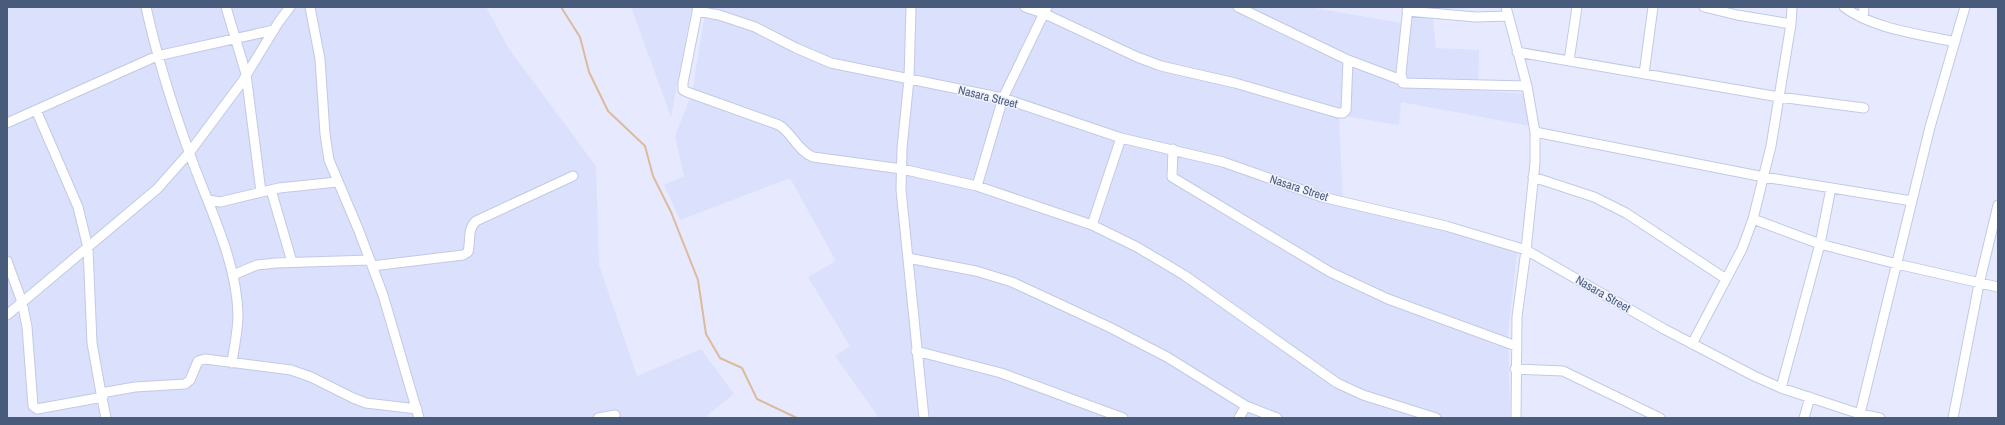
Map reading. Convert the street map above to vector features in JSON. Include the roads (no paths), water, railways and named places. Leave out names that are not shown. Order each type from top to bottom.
[{"type":"street","points":[[146,7],[156,56],[189,153],[208,200],[233,275],[238,326],[232,363]]},
{"type":"street","points":[[226,7],[246,74],[261,192]]},
{"type":"street","points":[[7,315],[158,189],[189,153],[246,74],[290,7]]},
{"type":"street","points":[[310,7],[320,59],[325,134],[329,160],[371,263],[418,414]]},
{"type":"street","points":[[910,7],[909,79],[901,190],[916,351],[924,418]]},
{"type":"street","points":[[1025,7],[1045,10],[1137,57],[1161,66],[1235,83],[1338,113],[1343,113],[1346,110],[1348,60]]},
{"type":"street","points":[[1238,7],[1348,60],[1401,80],[1406,84],[1527,86]]},
{"type":"street","points":[[1506,7],[1527,86],[1535,132],[1533,177],[1526,250],[1517,317],[1515,369],[1516,418]]},
{"type":"street","points":[[1569,61],[1577,7]]},
{"type":"street","points":[[1644,74],[1652,7]]},
{"type":"street","points":[[1704,7],[1737,15],[1792,24]]},
{"type":"street","points":[[1692,344],[1742,249],[1753,219],[1771,146],[1792,24],[1792,7]]},
{"type":"street","points":[[1844,7],[1863,18],[1955,42]]},
{"type":"street","points":[[1863,18],[1864,7]]},
{"type":"street","points":[[1860,416],[1930,127],[1965,7]]},
{"type":"street","points":[[698,9],[683,90],[779,125],[786,130],[806,154],[813,157],[902,169],[977,186],[1092,225],[1137,247],[1184,275],[1337,383],[1370,398],[1436,418]]},
{"type":"street","name":"Nasara Street","points":[[698,9],[755,27],[796,48],[831,63],[1003,98],[1121,138],[1173,149],[1223,162],[1322,197],[1446,226],[1526,250],[1692,344],[1781,388],[1810,397],[1860,416],[1880,418]]},
{"type":"street","points":[[1401,80],[1407,9],[1463,16],[1508,16]]},
{"type":"street","points":[[977,186],[1003,98],[1045,10]]},
{"type":"street","points":[[7,124],[156,56],[236,37],[274,30]]},
{"type":"street","points":[[1517,52],[1779,97],[1864,108]]},
{"type":"street","points":[[36,110],[78,207],[88,248],[92,343],[106,418]]},
{"type":"street","points":[[1535,132],[1764,177],[1912,201]]},
{"type":"street","points":[[1092,225],[1121,138]]},
{"type":"street","points":[[1173,149],[1172,177],[1330,272],[1388,299],[1516,346]]},
{"type":"street","points":[[233,275],[257,265],[292,262],[371,263],[463,255],[468,252],[470,244],[469,231],[476,221],[573,176]]},
{"type":"street","points":[[1533,177],[1594,196],[1626,213],[1726,279]]},
{"type":"street","points":[[208,200],[220,202],[271,190],[337,182]]},
{"type":"street","points":[[1781,388],[1820,244],[1831,188]]},
{"type":"street","points":[[271,190],[292,262]]},
{"type":"street","points":[[1953,418],[1979,284],[1998,205]]},
{"type":"street","points":[[1753,219],[1820,244],[1979,284],[1998,287]]},
{"type":"street","points":[[908,258],[976,271],[1012,282],[1109,327],[1167,357],[1246,406],[1277,418]]},
{"type":"street","points":[[7,261],[22,302],[27,327],[33,406],[37,409],[135,387],[185,384],[190,380],[200,360],[291,370],[311,377],[353,398],[418,414]]},
{"type":"street","points":[[916,351],[1001,373],[1123,418]]},
{"type":"street","points":[[1515,369],[1563,371],[1660,418]]},
{"type":"street","points":[[1804,418],[1810,397]]},
{"type":"street","points":[[1239,418],[1246,406]]},
{"type":"street","points":[[598,418],[615,415]]},
{"type":"waterway","points":[[561,7],[580,37],[589,72],[608,111],[645,146],[653,176],[671,212],[698,280],[706,334],[720,358],[742,368],[757,399],[797,418]]}]
